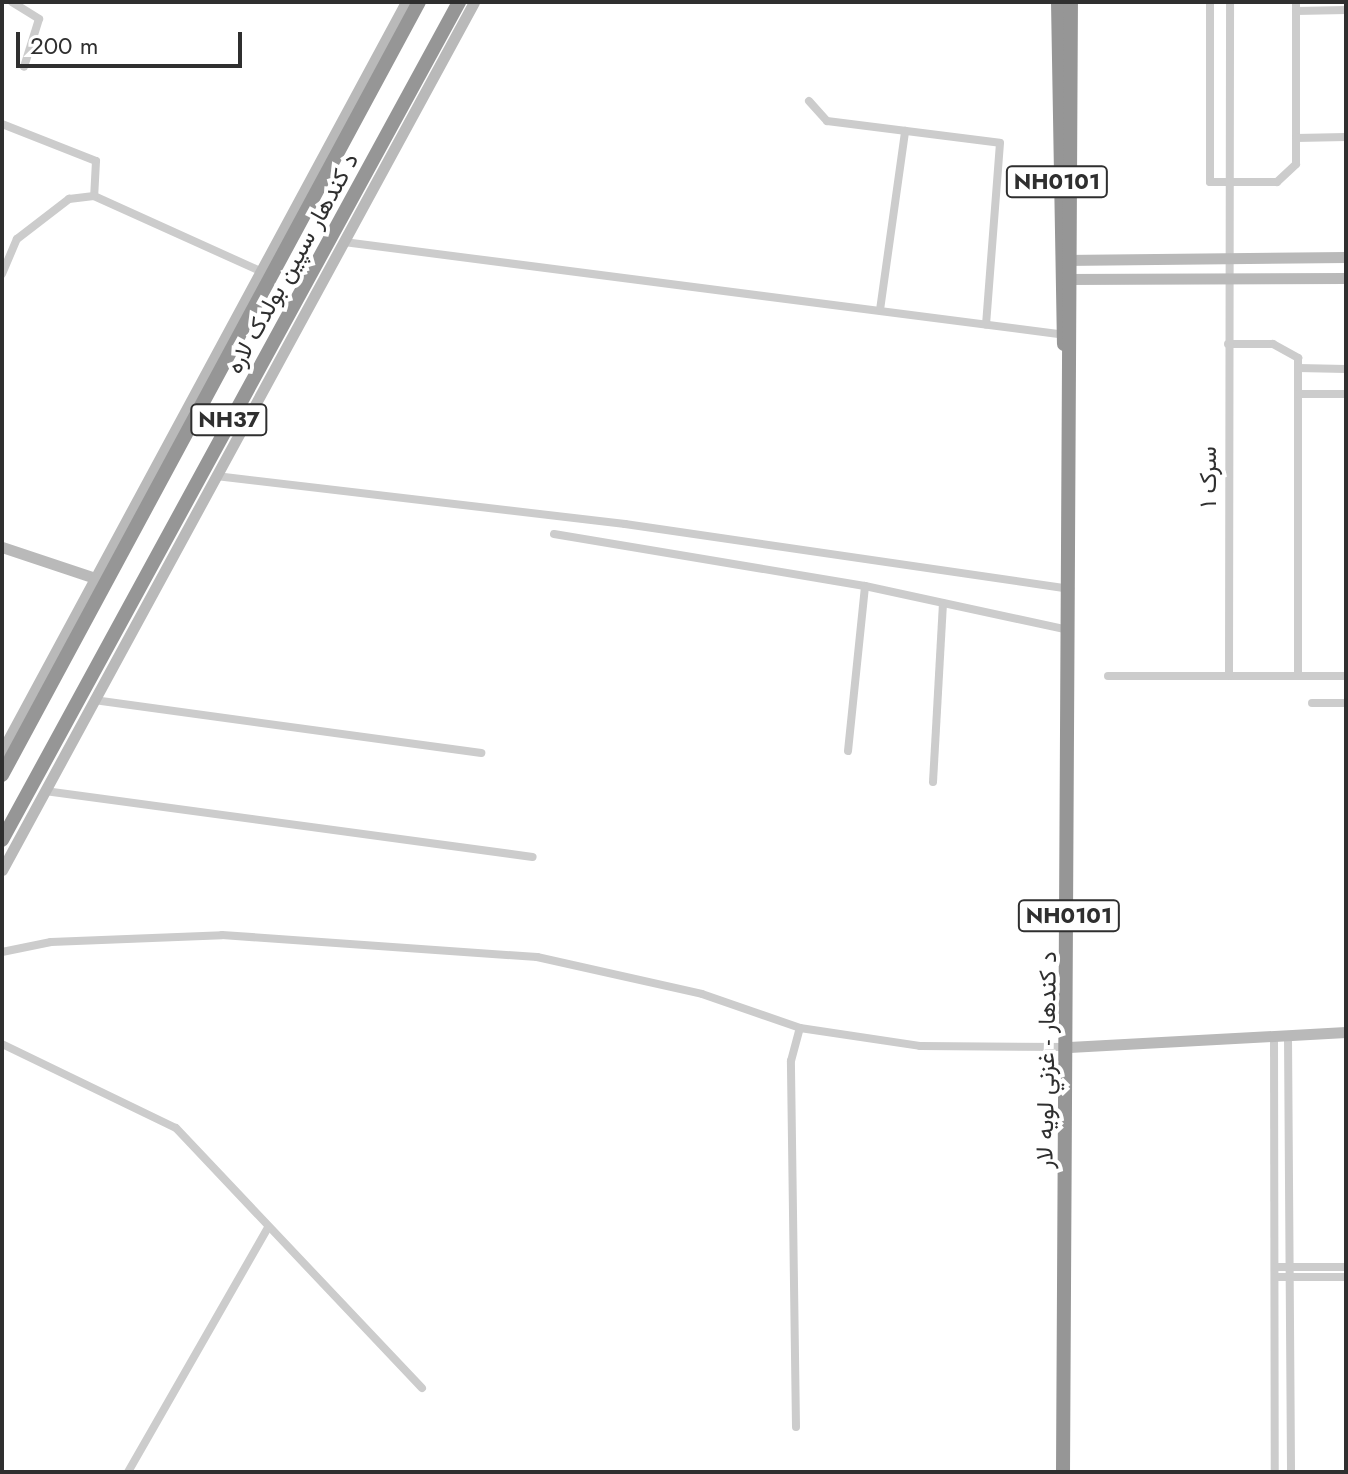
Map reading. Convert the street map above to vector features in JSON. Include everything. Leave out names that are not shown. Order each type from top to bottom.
[{"type":"highway","name":"د کندهار سپین بولدک لاره","points":[[2,775],[419,2]]},
{"type":"highway","name":"د کندهار سپین بولدک لاره","points":[[2,840],[459,2]]},
{"type":"highway","name":"د کندهار - غزني لويه لار","points":[[1058,2],[1065,260]]},
{"type":"highway","name":"د کندهار - غزني لويه لار","points":[[1063,1472],[1071,589],[1065,260],[1071,2]]},
{"type":"street","points":[[12,2],[39,19],[24,67]]},
{"type":"street","points":[[2,751],[406,2]]},
{"type":"street","points":[[2,870],[474,2]]},
{"type":"street","points":[[1210,2],[1210,182],[1288,179],[1296,138],[1296,6],[1346,10]]},
{"type":"street","name":"سرک ۱","points":[[1229,676],[1230,2]]},
{"type":"street","points":[[809,101],[827,121],[1000,143],[1005,152],[986,324]]},
{"type":"street","points":[[2,124],[96,161],[94,196]]},
{"type":"street","points":[[880,310],[905,131]]},
{"type":"street","points":[[1296,138],[1346,137]]},
{"type":"street","points":[[2,274],[17,239],[69,199],[94,196],[260,271]]},
{"type":"street","points":[[344,242],[1066,335]]},
{"type":"street","points":[[1065,260],[1346,257]]},
{"type":"street","points":[[1065,279],[1346,278]]},
{"type":"street","points":[[1228,344],[1273,344],[1298,358],[1298,676]]},
{"type":"street","points":[[1298,368],[1346,369]]},
{"type":"street","points":[[1298,394],[1346,394]]},
{"type":"street","points":[[216,476],[625,524],[1071,589]]},
{"type":"street","points":[[554,534],[865,586],[1070,631]]},
{"type":"street","points":[[2,547],[95,578]]},
{"type":"street","points":[[848,751],[865,586]]},
{"type":"street","points":[[933,782],[943,603]]},
{"type":"street","points":[[1108,676],[1346,676]]},
{"type":"street","points":[[94,700],[481,753]]},
{"type":"street","points":[[1312,703],[1346,703]]},
{"type":"street","points":[[45,791],[533,857]]},
{"type":"street","points":[[2,952],[51,942],[222,935],[537,957],[702,994],[800,1028],[920,1046],[1069,1047],[1346,1032]]},
{"type":"street","points":[[796,1427],[791,1061],[800,1028]]},
{"type":"street","points":[[1288,1037],[1291,1472]]},
{"type":"street","points":[[1274,1038],[1275,1472]]},
{"type":"street","points":[[2,1044],[176,1128],[267,1229],[422,1388]]},
{"type":"street","points":[[128,1472],[267,1229]]},
{"type":"street","points":[[1275,1267],[1346,1267]]},
{"type":"street","points":[[1275,1277],[1346,1277]]}]
